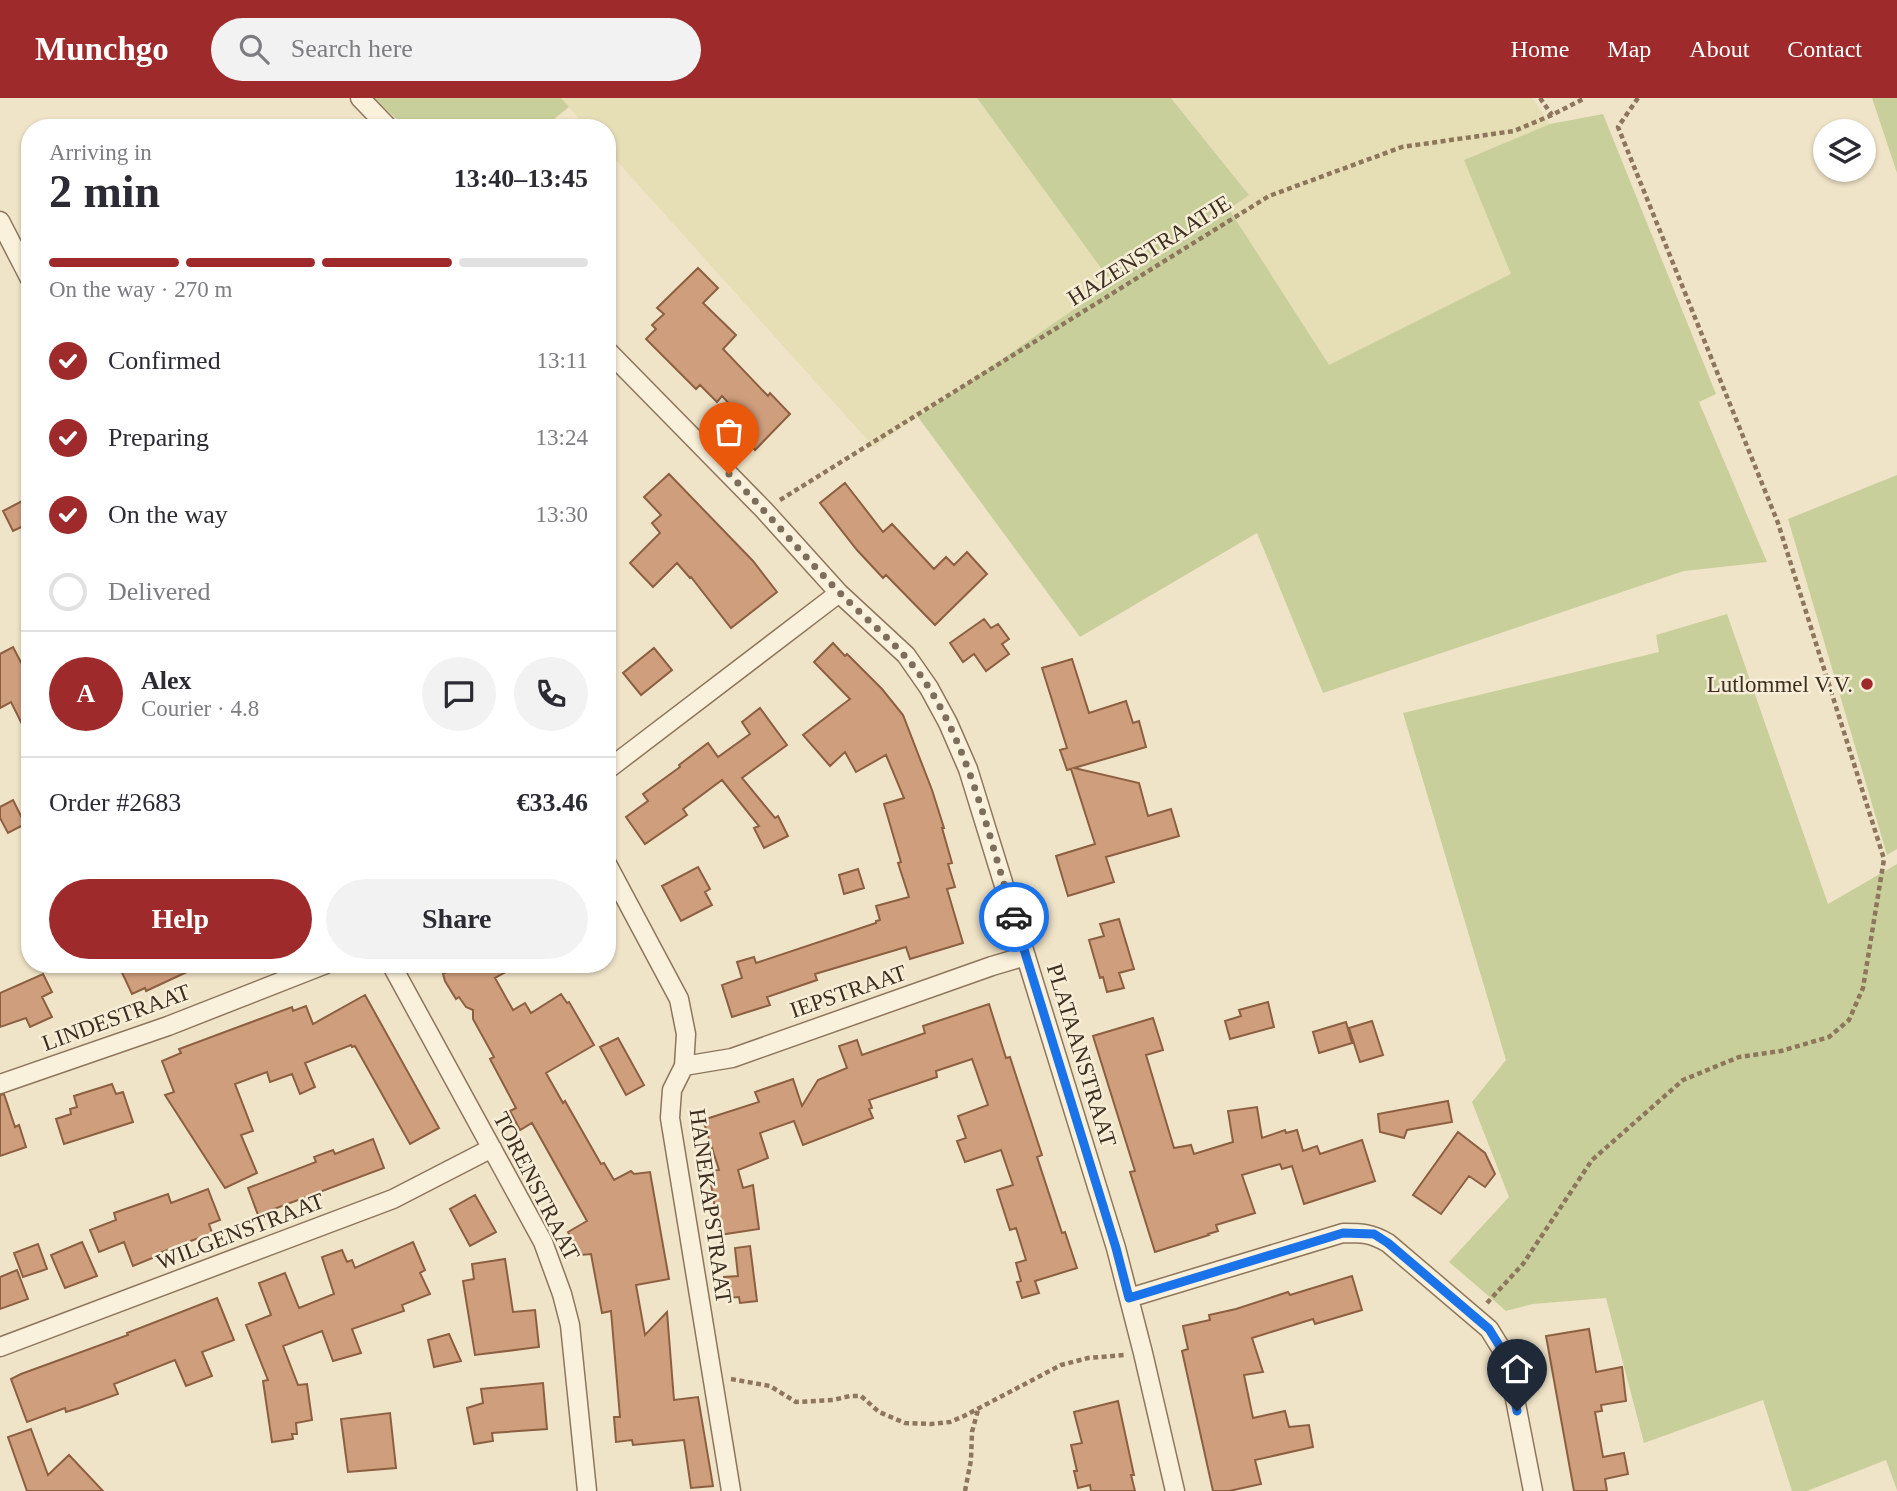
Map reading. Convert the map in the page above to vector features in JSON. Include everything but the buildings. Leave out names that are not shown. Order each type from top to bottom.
[{"type":"street","points":[[360,98],[380,119]]},
{"type":"street","points":[[0,220],[21,261]]},
{"type":"street","name":"PLATAANSTRAAT","points":[[616,359],[764,510],[839,593],[906,655],[929,688],[948,723],[968,769],[1116,1248],[1175,1491]]},
{"type":"street","points":[[616,763],[839,593]]},
{"type":"street","name":"HANEKAPSTRAAT","points":[[616,880],[679,999],[686,1034],[684,1066],[673,1090],[670,1118],[731,1491]]},
{"type":"street","name":"IEPSTRAAT","points":[[684,1066],[732,1058],[1026,956]]},
{"type":"street","name":"LINDESTRAAT","points":[[0,1084],[168,1026],[303,973]]},
{"type":"street","name":"TORENSTRAAT","points":[[396,973],[543,1242],[570,1325],[587,1491]]},
{"type":"street","name":"WILGENSTRAAT","points":[[0,1347],[393,1199],[492,1148]]},
{"type":"street","points":[[1129,1298],[1343,1233],[1374,1234],[1489,1329],[1507,1358],[1533,1491]]},
{"type":"path","points":[[1540,98],[1552,116]]},
{"type":"path","name":"HAZENSTRAATJE","points":[[764,510],[1269,196],[1402,147],[1514,131],[1552,116],[1585,98]]},
{"type":"path","points":[[1475,1317],[1522,1264],[1592,1160],[1683,1080],[1739,1058],[1781,1051],[1829,1037],[1849,1020],[1863,988],[1884,859],[1779,523],[1618,127],[1637,98]]},
{"type":"path","points":[[712,1376],[770,1386],[796,1402],[861,1396],[879,1412],[918,1424],[950,1422],[1061,1365],[1087,1358],[1143,1353]]},
{"type":"path","points":[[965,1491],[971,1460],[972,1432],[978,1409]]},
{"type":"shaded area","points":[[561,98],[977,98],[1112,283],[874,447],[616,160],[616,119],[579,119]]},
{"type":"shaded area","points":[[1171,98],[1532,98],[1550,124],[1464,160],[1512,274],[1328,366],[1229,208],[1249,195]]},
{"type":"green space","points":[[374,98],[561,98],[569,107],[554,119],[396,119]]},
{"type":"green space","points":[[977,98],[1171,98],[1249,195],[1229,209],[1329,365],[1511,274],[1464,160],[1550,124],[1603,114],[1716,394],[1699,402],[1767,562],[1684,571],[1323,693],[1257,533],[1080,637],[918,417],[1112,283]]},
{"type":"green space","points":[[1872,98],[1897,98],[1897,173]]},
{"type":"green space","name":"Lutlommel V.V.","points":[[1897,475],[1897,849],[1887,855],[1788,519]]},
{"type":"green space","points":[[1727,614],[1828,904],[1897,864],[1897,1490],[1886,1460],[1807,1491],[1792,1491],[1763,1400],[1644,1443],[1606,1298],[1533,1304],[1506,1311],[1449,1262],[1509,1197],[1472,1102],[1506,1060],[1403,713],[1659,652],[1656,635]]},
{"type":"way so far","points":[[729,474],[839,593],[906,655],[929,688],[968,769],[1014,917]]},
{"type":"place","name":"Lutlommel V.V.","points":[[1867,684]]},
{"type":"route","points":[[1014,917],[1129,1298],[1343,1233],[1374,1234],[1489,1329],[1507,1358],[1517,1411]]}]
